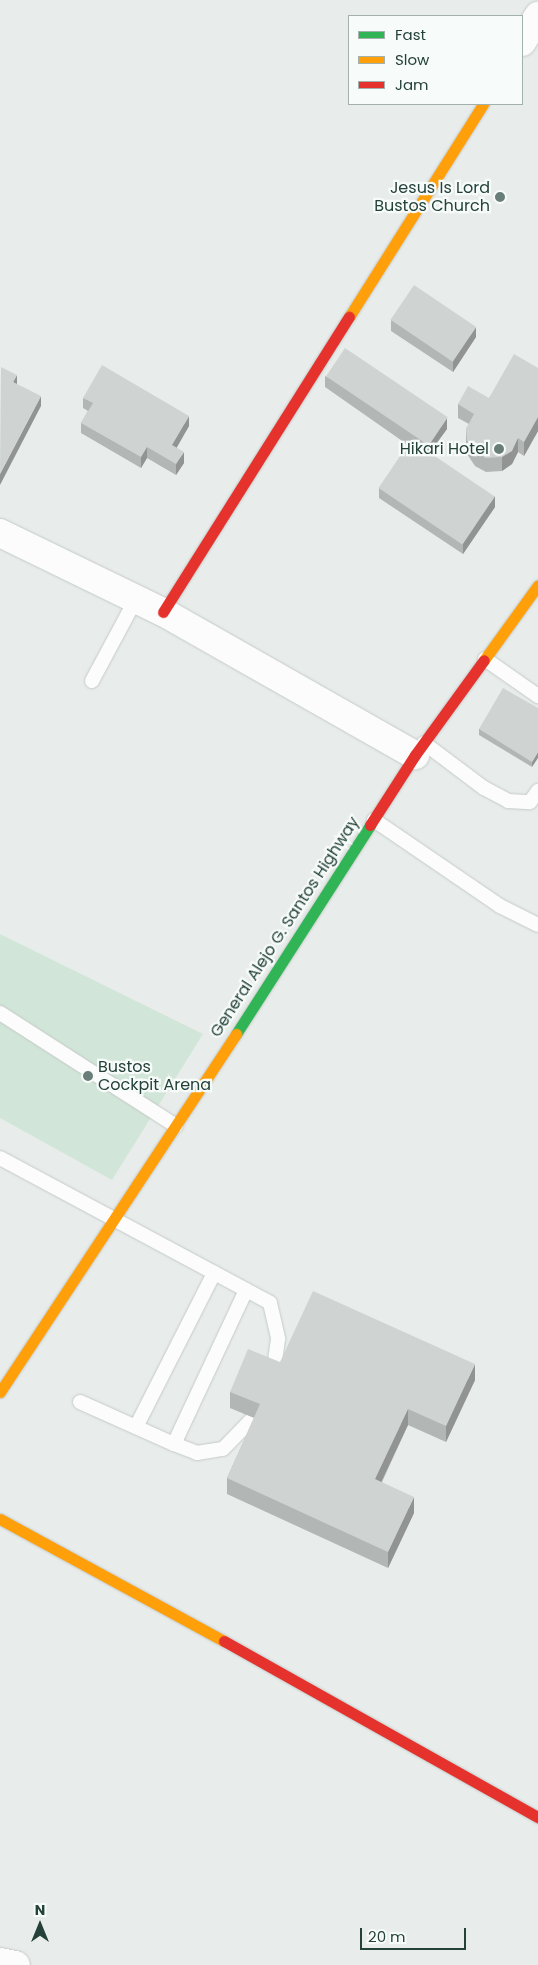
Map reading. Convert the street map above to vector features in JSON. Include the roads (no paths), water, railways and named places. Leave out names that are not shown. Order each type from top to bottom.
[{"type":"street","points":[[523,40],[538,16]]},
{"type":"street","points":[[163,612],[482,105]]},
{"type":"street","points":[[0,532],[163,612],[420,749]]},
{"type":"street","name":"General Alejo G. Santos Highway","points":[[0,1392],[176,1126],[420,749],[537,590]]},
{"type":"street","points":[[0,1519],[297,1681],[538,1817]]},
{"type":"street","points":[[0,1962],[16,1965]]},
{"type":"lane","points":[[92,681],[136,599]]},
{"type":"lane","points":[[485,659],[538,696]]},
{"type":"lane","points":[[420,749],[508,801],[530,802],[538,792]]},
{"type":"lane","points":[[374,820],[500,906],[538,925]]},
{"type":"lane","points":[[0,1013],[176,1126]]},
{"type":"lane","points":[[0,1158],[270,1303],[278,1339],[273,1375]]},
{"type":"lane","points":[[136,1427],[214,1273]]},
{"type":"lane","points":[[174,1444],[246,1290]]},
{"type":"lane","points":[[80,1402],[197,1453],[222,1449],[253,1418]]},
{"type":"place","name":"Jesus Is Lord Bustos Church","points":[[500,197]]},
{"type":"place","name":"Hikari Hotel","points":[[499,449]]},
{"type":"place","name":"Bustos Cockpit Arena","points":[[88,1076]]}]
